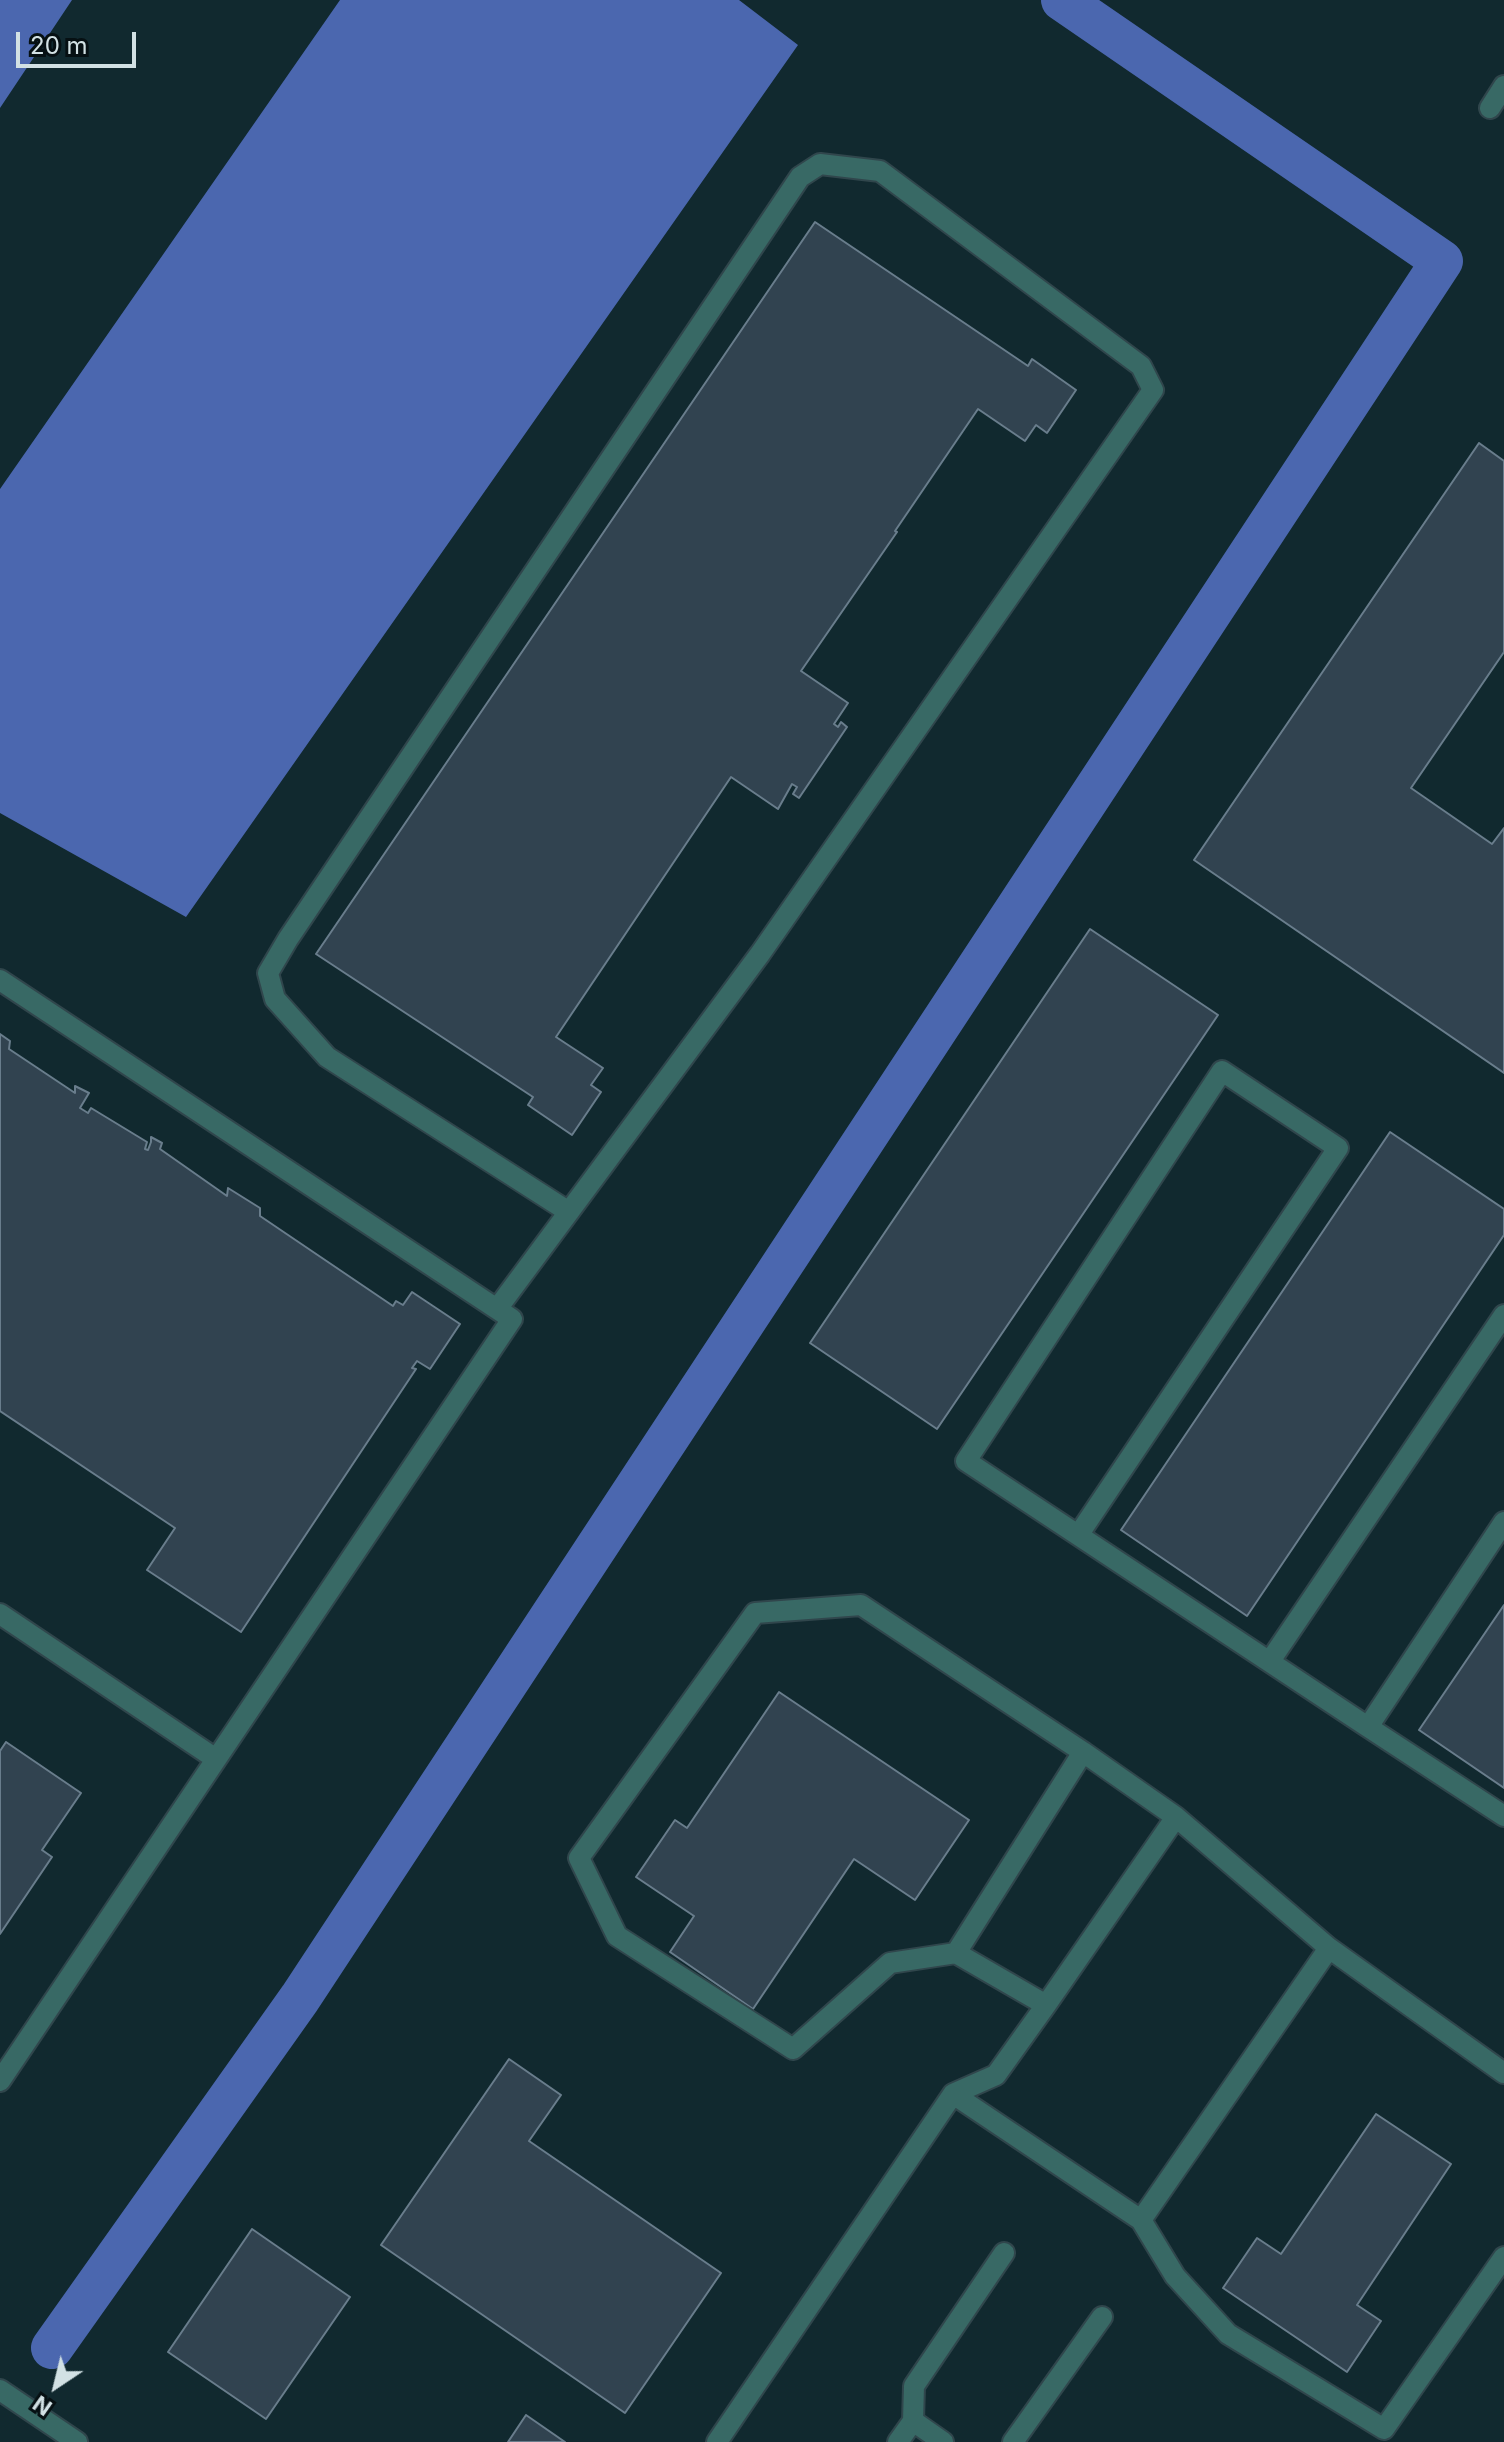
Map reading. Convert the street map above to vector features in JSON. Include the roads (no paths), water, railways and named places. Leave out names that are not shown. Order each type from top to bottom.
[{"type":"street","points":[[1490,108],[1504,86]]},
{"type":"street","points":[[497,1309],[569,1212],[760,954],[1153,390],[1141,366],[880,171],[820,164],[800,177],[268,973],[275,999],[327,1057],[569,1212]]},
{"type":"street","points":[[0,980],[512,1319],[0,2081]]},
{"type":"street","points":[[1079,1534],[1338,1148],[1222,1071],[966,1461],[1504,1816]]},
{"type":"street","points":[[1270,1661],[1504,1315]]},
{"type":"street","points":[[1368,1727],[1504,1522]]},
{"type":"street","points":[[1046,2005],[956,1953],[890,1963],[793,2049],[617,1936],[579,1858],[755,1613],[861,1605],[1176,1817],[1329,1948],[1504,2073]]},
{"type":"street","points":[[0,1614],[216,1759]]},
{"type":"street","points":[[956,1953],[1083,1752]]},
{"type":"street","points":[[717,2442],[953,2094],[996,2075],[1176,1817]]},
{"type":"street","points":[[1141,2220],[1329,1948]]},
{"type":"street","points":[[953,2094],[1141,2220],[1175,2276],[1228,2334],[1384,2429],[1504,2257]]},
{"type":"street","points":[[898,2442],[913,2421],[914,2386],[1004,2253]]},
{"type":"street","points":[[1013,2442],[1102,2317]]},
{"type":"street","points":[[0,2390],[77,2442]]},
{"type":"street","points":[[913,2421],[943,2442]]},
{"type":"water","points":[[0,0],[72,0],[0,108]]},
{"type":"water","points":[[340,0],[739,0],[798,45],[186,917],[0,813],[0,489]]},
{"type":"waterway","points":[[52,2348],[300,1998],[1442,261],[1062,0]]}]
